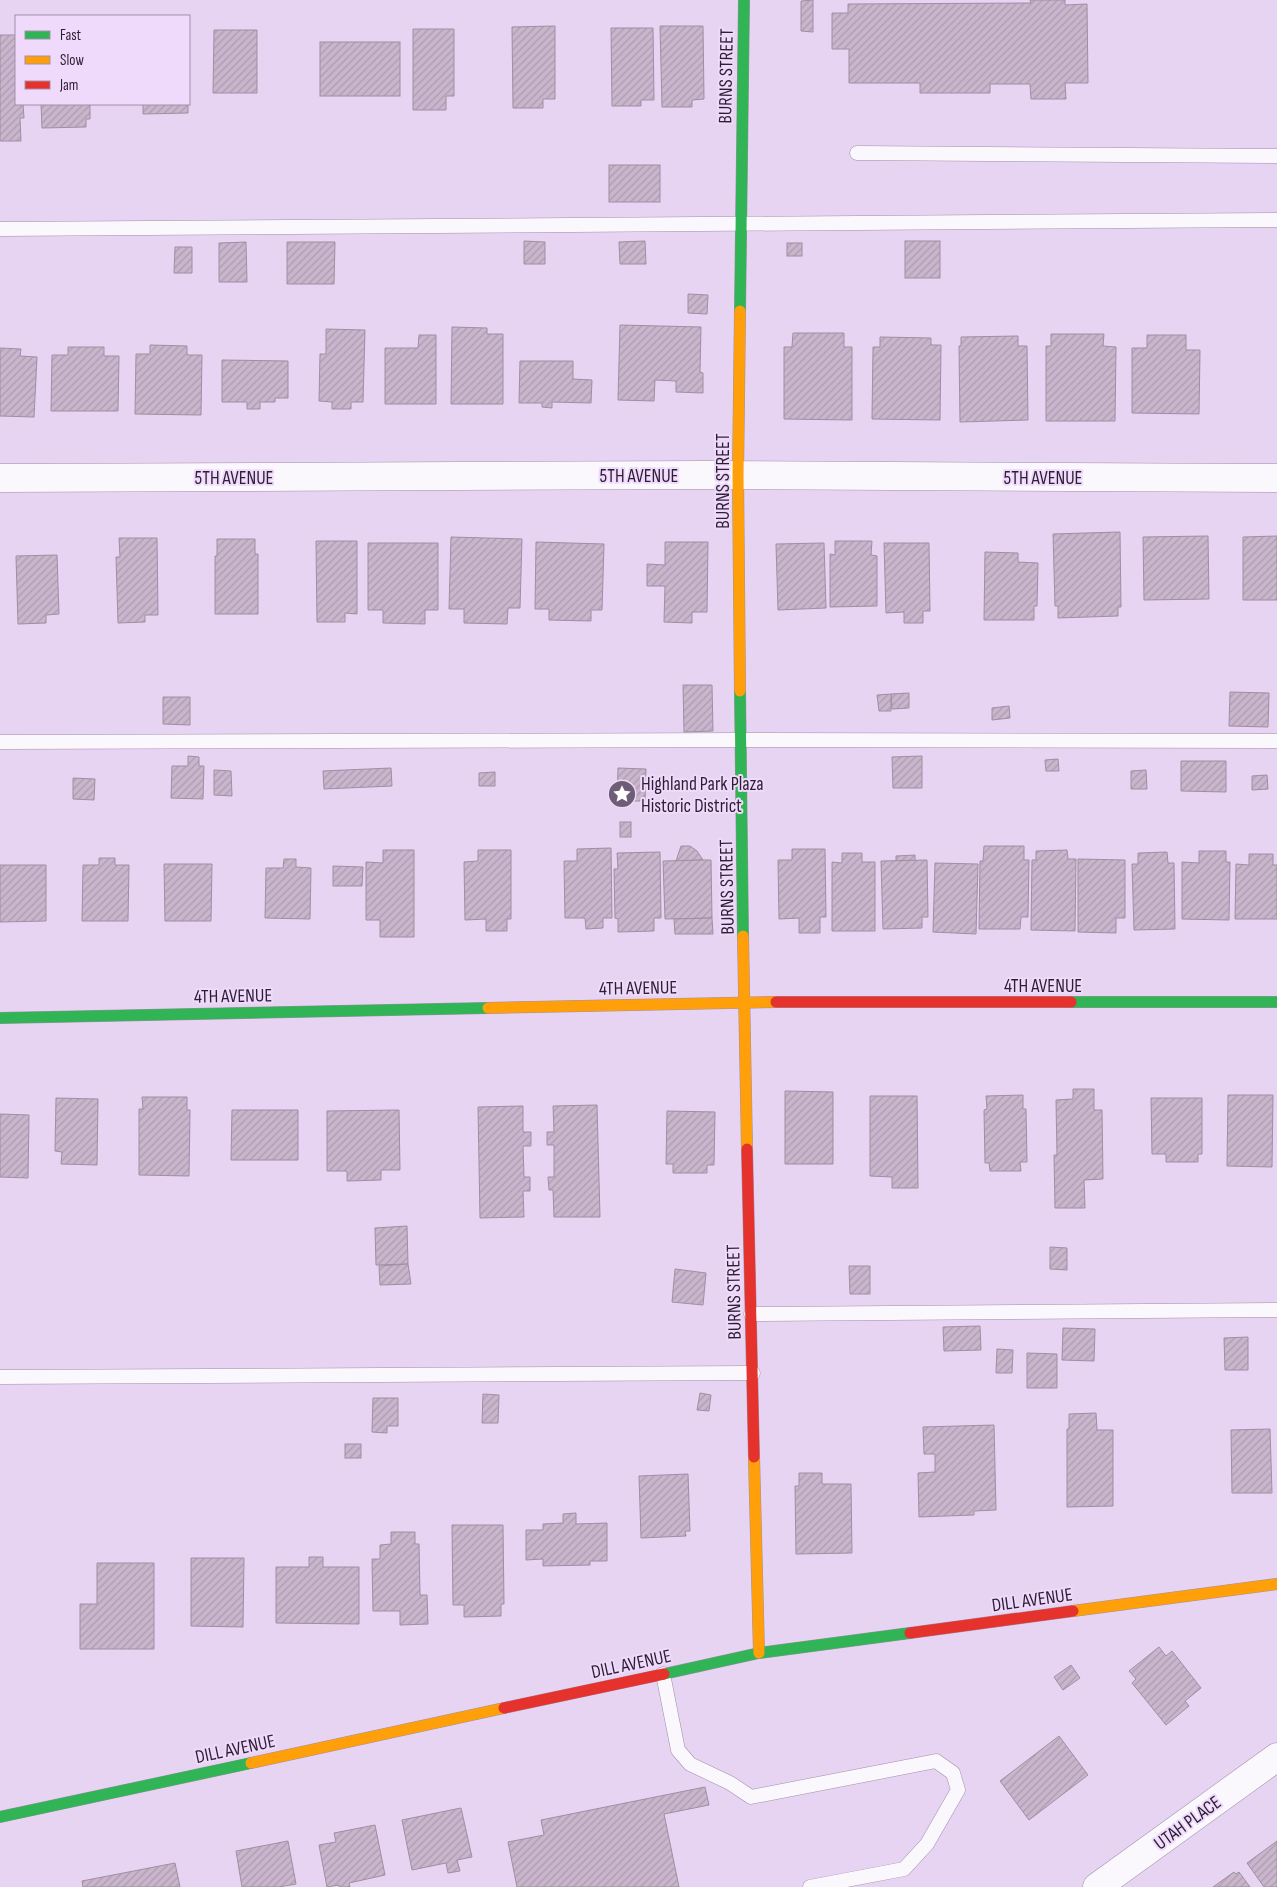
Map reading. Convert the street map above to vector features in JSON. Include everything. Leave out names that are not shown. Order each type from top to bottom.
[{"type":"street","name":"BURNS STREET","points":[[744,0],[738,476],[744,1002],[759,1653]]},
{"type":"street","name":"5TH AVENUE","points":[[0,478],[738,476],[1277,478]]},
{"type":"street","name":"4TH AVENUE","points":[[0,1018],[744,1002],[1277,1002]]},
{"type":"street","name":"DILL AVENUE","points":[[0,1817],[759,1653],[1277,1584]]},
{"type":"street","name":"UTAH PLACE","points":[[1097,1887],[1277,1757]]},
{"type":"lane","points":[[857,153],[1277,156]]},
{"type":"lane","points":[[0,229],[1277,220]]},
{"type":"lane","points":[[0,742],[1277,741]]},
{"type":"lane","points":[[752,1314],[1277,1310]]},
{"type":"lane","points":[[0,1377],[753,1373]]},
{"type":"lane","points":[[663,1674],[678,1750],[690,1764],[730,1783],[751,1798],[936,1761],[953,1773],[958,1790],[927,1844],[904,1869],[810,1887]]},
{"type":"building","points":[[813,0],[813,32],[801,31],[801,1]]},
{"type":"building","points":[[1030,0],[1065,0],[1065,5],[1087,4],[1088,83],[1065,83],[1066,99],[1031,99],[1030,84],[990,84],[990,93],[920,93],[920,83],[849,83],[849,49],[832,49],[832,13],[848,13],[848,4],[1031,3]]},
{"type":"building","points":[[555,26],[555,99],[543,99],[543,108],[513,108],[512,27]]},
{"type":"building","points":[[660,26],[703,26],[704,99],[692,100],[692,107],[662,107]]},
{"type":"building","points":[[611,28],[653,28],[654,100],[641,100],[641,106],[612,106]]},
{"type":"building","points":[[413,29],[454,29],[454,96],[446,96],[446,110],[413,110]]},
{"type":"building","points":[[214,30],[257,30],[257,93],[213,93]]},
{"type":"building","points":[[0,35],[15,35],[15,105],[23,105],[24,118],[20,118],[21,141],[0,141]]},
{"type":"building","points":[[320,42],[400,42],[400,96],[320,96]]},
{"type":"building","points":[[41,105],[90,105],[90,119],[86,119],[86,127],[42,128]]},
{"type":"building","points":[[143,105],[188,105],[188,113],[143,114]]},
{"type":"building","points":[[609,165],[660,165],[660,202],[609,202]]},
{"type":"building","points":[[524,241],[545,242],[545,264],[524,264]]},
{"type":"building","points":[[645,241],[646,264],[620,264],[619,242]]},
{"type":"building","points":[[905,241],[940,241],[940,278],[905,278]]},
{"type":"building","points":[[246,242],[247,282],[219,282],[219,243]]},
{"type":"building","points":[[287,242],[335,242],[334,284],[287,284]]},
{"type":"building","points":[[787,243],[802,243],[802,256],[787,256]]},
{"type":"building","points":[[175,247],[192,247],[192,273],[174,273]]},
{"type":"building","points":[[688,294],[708,295],[707,314],[688,313]]},
{"type":"building","points":[[620,325],[701,327],[700,372],[703,373],[703,393],[676,392],[676,381],[655,380],[654,401],[618,400]]},
{"type":"building","points":[[452,327],[487,328],[487,334],[503,334],[503,404],[451,404]]},
{"type":"building","points":[[326,329],[365,330],[363,402],[351,402],[351,409],[332,409],[332,402],[319,401],[320,354],[326,354]]},
{"type":"building","points":[[793,333],[844,333],[844,347],[852,347],[852,420],[784,419],[784,347],[792,347]]},
{"type":"building","points":[[1051,334],[1104,334],[1103,346],[1116,347],[1115,421],[1046,421],[1046,346],[1051,346]]},
{"type":"building","points":[[419,335],[436,335],[436,404],[385,404],[385,348],[418,348]]},
{"type":"building","points":[[1147,335],[1186,335],[1186,350],[1200,350],[1199,414],[1132,413],[1132,348],[1147,348]]},
{"type":"building","points":[[1018,336],[1018,346],[1027,346],[1028,420],[960,422],[959,346],[961,346],[961,337]]},
{"type":"building","points":[[880,337],[931,338],[931,345],[941,345],[940,420],[872,419],[873,347],[880,347]]},
{"type":"building","points":[[150,345],[187,346],[187,355],[202,355],[201,415],[135,414],[136,354],[150,354]]},
{"type":"building","points":[[68,347],[104,347],[104,356],[119,356],[118,411],[51,411],[52,355],[68,355]]},
{"type":"building","points":[[0,348],[21,349],[20,356],[37,357],[34,417],[0,416]]},
{"type":"building","points":[[222,360],[288,361],[288,398],[275,398],[275,402],[260,402],[260,409],[247,409],[247,402],[222,402]]},
{"type":"building","points":[[520,361],[573,361],[573,379],[592,380],[591,403],[552,402],[552,408],[542,407],[542,403],[519,403]]},
{"type":"building","points":[[1120,532],[1121,607],[1118,607],[1118,616],[1058,618],[1058,606],[1055,606],[1053,534]]},
{"type":"building","points":[[1208,536],[1209,599],[1144,600],[1143,537]]},
{"type":"building","points":[[1277,536],[1277,600],[1243,600],[1243,537]]},
{"type":"building","points":[[451,537],[522,539],[520,608],[508,608],[507,624],[464,623],[464,609],[449,609]]},
{"type":"building","points":[[119,538],[157,538],[158,615],[145,615],[145,622],[118,623],[116,557],[120,557]]},
{"type":"building","points":[[217,539],[255,539],[255,554],[258,554],[258,614],[215,614],[215,556],[217,556]]},
{"type":"building","points":[[316,541],[357,541],[357,614],[345,613],[345,622],[317,622]]},
{"type":"building","points":[[835,541],[872,541],[871,555],[877,556],[877,606],[830,607],[830,554],[835,555]]},
{"type":"building","points":[[536,542],[604,544],[602,610],[591,610],[591,621],[549,620],[549,609],[535,609]]},
{"type":"building","points":[[665,542],[708,542],[707,612],[692,612],[692,623],[664,622],[665,586],[647,586],[647,564],[665,565]]},
{"type":"building","points":[[368,543],[438,543],[438,610],[425,610],[425,624],[383,623],[383,610],[368,610]]},
{"type":"building","points":[[824,543],[826,608],[778,610],[776,544]]},
{"type":"building","points":[[884,543],[929,543],[930,611],[923,611],[923,623],[904,623],[904,612],[886,613]]},
{"type":"building","points":[[985,552],[1018,553],[1018,562],[1038,563],[1037,606],[1034,606],[1034,620],[984,620]]},
{"type":"building","points":[[57,555],[59,614],[46,615],[46,623],[18,624],[16,556]]},
{"type":"building","points":[[683,685],[712,685],[713,731],[684,732]]},
{"type":"building","points":[[1230,692],[1269,693],[1268,727],[1229,726]]},
{"type":"building","points":[[909,693],[909,708],[892,709],[891,694]]},
{"type":"building","points":[[891,694],[891,711],[879,711],[877,695]]},
{"type":"building","points":[[163,697],[190,697],[190,725],[163,724]]},
{"type":"building","points":[[1009,706],[1010,718],[992,720],[992,708]]},
{"type":"building","points":[[188,756],[199,757],[199,766],[204,766],[203,799],[171,798],[172,766],[188,766]]},
{"type":"building","points":[[922,756],[922,788],[893,788],[892,757]]},
{"type":"building","points":[[1058,759],[1059,771],[1046,771],[1045,760]]},
{"type":"building","points":[[1181,761],[1226,761],[1226,792],[1181,791]]},
{"type":"building","points":[[391,768],[392,786],[324,789],[323,771]]},
{"type":"building","points":[[618,768],[646,769],[645,801],[617,801]]},
{"type":"building","points":[[214,770],[231,771],[232,796],[214,795]]},
{"type":"building","points":[[1146,770],[1147,789],[1131,789],[1131,771]]},
{"type":"building","points":[[495,772],[495,786],[479,786],[479,773]]},
{"type":"building","points":[[1267,775],[1268,789],[1252,790],[1252,776]]},
{"type":"building","points":[[73,778],[95,779],[94,800],[73,799]]},
{"type":"building","points":[[620,822],[631,822],[631,837],[620,837]]},
{"type":"building","points":[[681,846],[690,846],[697,851],[703,860],[676,861]]},
{"type":"building","points":[[984,846],[1024,846],[1024,860],[1029,860],[1028,917],[1021,917],[1020,929],[979,929],[980,861],[983,861]]},
{"type":"building","points":[[611,848],[612,918],[603,918],[603,928],[586,929],[585,918],[565,918],[564,861],[577,861],[577,849]]},
{"type":"building","points":[[792,849],[825,849],[826,917],[820,917],[820,933],[799,933],[799,918],[779,919],[778,860],[792,860]]},
{"type":"building","points":[[383,850],[414,850],[414,937],[380,937],[380,920],[366,920],[366,862],[383,863]]},
{"type":"building","points":[[478,850],[511,850],[511,919],[507,919],[507,931],[486,931],[486,919],[465,920],[464,862],[478,861]]},
{"type":"building","points":[[1067,850],[1068,859],[1076,859],[1075,931],[1031,930],[1032,860],[1036,860],[1036,851]]},
{"type":"building","points":[[1199,851],[1226,851],[1226,862],[1230,862],[1229,920],[1182,919],[1182,862],[1199,863]]},
{"type":"building","points":[[660,852],[661,918],[654,918],[654,931],[618,932],[618,919],[615,918],[614,869],[618,869],[617,853]]},
{"type":"building","points":[[1167,852],[1168,863],[1174,863],[1175,929],[1134,930],[1132,864],[1138,864],[1138,853]]},
{"type":"building","points":[[842,853],[862,853],[862,862],[875,862],[875,931],[832,931],[832,862],[842,863]]},
{"type":"building","points":[[1249,854],[1273,854],[1273,865],[1277,865],[1277,919],[1235,919],[1236,864],[1249,865]]},
{"type":"building","points":[[915,855],[915,861],[896,861],[896,856]]},
{"type":"building","points":[[99,858],[115,858],[115,865],[129,865],[128,921],[82,921],[83,865],[99,865]]},
{"type":"building","points":[[284,859],[296,859],[296,867],[311,868],[310,919],[265,918],[266,868],[283,868]]},
{"type":"building","points":[[1078,859],[1125,860],[1125,918],[1116,918],[1116,933],[1078,932]]},
{"type":"building","points":[[711,860],[712,918],[665,919],[663,861]]},
{"type":"building","points":[[927,860],[928,917],[922,917],[922,928],[883,929],[881,861]]},
{"type":"building","points":[[935,863],[978,864],[976,934],[933,932]]},
{"type":"building","points":[[164,864],[212,864],[211,921],[165,921]]},
{"type":"building","points":[[0,865],[46,865],[46,921],[0,922]]},
{"type":"building","points":[[333,866],[363,867],[362,886],[333,886]]},
{"type":"building","points":[[712,918],[713,934],[675,934],[674,919]]},
{"type":"building","points":[[1073,1089],[1094,1089],[1094,1110],[1102,1110],[1103,1179],[1084,1180],[1085,1208],[1055,1208],[1054,1155],[1057,1155],[1056,1100],[1073,1099]]},
{"type":"building","points":[[785,1091],[833,1092],[833,1164],[785,1164]]},
{"type":"building","points":[[1023,1095],[1023,1109],[1026,1109],[1027,1162],[1020,1162],[1021,1171],[990,1171],[989,1163],[985,1163],[984,1110],[987,1109],[986,1096]]},
{"type":"building","points":[[1228,1095],[1273,1095],[1272,1167],[1227,1166]]},
{"type":"building","points":[[870,1096],[917,1096],[918,1188],[892,1188],[892,1177],[870,1176]]},
{"type":"building","points":[[142,1097],[187,1097],[187,1110],[190,1110],[189,1176],[139,1175],[139,1109],[143,1109]]},
{"type":"building","points":[[56,1098],[98,1099],[97,1165],[61,1164],[62,1152],[55,1151]]},
{"type":"building","points":[[1151,1098],[1202,1098],[1202,1154],[1198,1154],[1198,1162],[1166,1162],[1166,1154],[1152,1154]]},
{"type":"building","points":[[597,1105],[600,1217],[554,1217],[553,1190],[549,1190],[548,1177],[554,1177],[554,1145],[547,1145],[547,1132],[554,1132],[553,1106]]},
{"type":"building","points":[[523,1106],[523,1132],[531,1132],[531,1146],[523,1146],[524,1177],[530,1177],[530,1191],[523,1191],[524,1217],[480,1218],[478,1107]]},
{"type":"building","points":[[232,1110],[298,1110],[298,1160],[231,1160]]},
{"type":"building","points":[[399,1110],[400,1170],[381,1170],[381,1180],[347,1181],[347,1171],[327,1171],[327,1111]]},
{"type":"building","points":[[667,1111],[715,1112],[714,1165],[707,1165],[707,1173],[673,1173],[673,1164],[666,1164]]},
{"type":"building","points":[[0,1114],[29,1115],[28,1178],[0,1177]]},
{"type":"building","points":[[407,1226],[408,1264],[376,1265],[375,1228]]},
{"type":"building","points":[[1050,1247],[1067,1248],[1067,1270],[1050,1269]]},
{"type":"building","points":[[408,1264],[411,1284],[380,1285],[379,1266]]},
{"type":"building","points":[[849,1266],[870,1266],[870,1294],[850,1294]]},
{"type":"building","points":[[675,1269],[706,1273],[703,1305],[672,1302]]},
{"type":"building","points":[[980,1326],[981,1350],[944,1351],[943,1327]]},
{"type":"building","points":[[1063,1328],[1095,1329],[1094,1361],[1062,1360]]},
{"type":"building","points":[[1248,1337],[1248,1370],[1225,1370],[1224,1338]]},
{"type":"building","points":[[997,1349],[1013,1350],[1012,1373],[996,1373]]},
{"type":"building","points":[[1027,1353],[1057,1354],[1057,1388],[1027,1388]]},
{"type":"building","points":[[700,1393],[711,1395],[709,1411],[697,1410]]},
{"type":"building","points":[[483,1394],[499,1395],[498,1423],[482,1423]]},
{"type":"building","points":[[373,1398],[398,1398],[398,1426],[387,1426],[387,1433],[372,1432]]},
{"type":"building","points":[[1096,1413],[1097,1430],[1113,1430],[1113,1506],[1067,1507],[1067,1429],[1069,1429],[1069,1414]]},
{"type":"building","points":[[994,1425],[996,1510],[974,1511],[974,1515],[919,1517],[918,1473],[935,1472],[935,1454],[924,1454],[923,1427]]},
{"type":"building","points":[[1270,1429],[1272,1493],[1232,1493],[1231,1430]]},
{"type":"building","points":[[345,1444],[361,1444],[361,1458],[345,1458]]},
{"type":"building","points":[[799,1473],[822,1473],[822,1484],[851,1484],[852,1553],[796,1554],[795,1486],[799,1486]]},
{"type":"building","points":[[688,1474],[690,1531],[685,1531],[686,1536],[641,1538],[639,1476]]},
{"type":"building","points":[[576,1513],[576,1524],[607,1523],[607,1561],[590,1561],[590,1565],[543,1566],[543,1559],[526,1560],[526,1530],[543,1530],[543,1524],[563,1523],[563,1514]]},
{"type":"building","points":[[452,1525],[503,1525],[504,1604],[501,1604],[501,1616],[464,1617],[464,1605],[453,1605]]},
{"type":"building","points":[[391,1532],[415,1532],[415,1544],[419,1544],[420,1595],[427,1595],[428,1624],[400,1625],[400,1611],[373,1611],[372,1559],[380,1559],[380,1545],[391,1544]]},
{"type":"building","points":[[309,1557],[323,1557],[323,1567],[359,1567],[359,1624],[276,1623],[276,1567],[309,1567]]},
{"type":"building","points":[[191,1558],[244,1558],[243,1627],[191,1626]]},
{"type":"building","points":[[97,1563],[154,1563],[154,1649],[80,1649],[80,1604],[97,1604]]},
{"type":"building","points":[[1159,1647],[1166,1656],[1172,1651],[1201,1688],[1185,1701],[1189,1706],[1166,1725],[1132,1683],[1136,1679],[1129,1671]]},
{"type":"building","points":[[1071,1665],[1080,1678],[1063,1690],[1054,1677]]},
{"type":"building","points":[[1059,1736],[1088,1775],[1029,1820],[1000,1781]]},
{"type":"building","points":[[705,1787],[709,1805],[664,1814],[679,1887],[517,1887],[508,1842],[544,1835],[541,1820]]},
{"type":"building","points":[[461,1808],[472,1857],[457,1860],[460,1871],[448,1873],[446,1863],[412,1870],[402,1820]]},
{"type":"building","points":[[375,1825],[385,1875],[349,1883],[350,1887],[339,1887],[339,1885],[327,1887],[319,1845],[336,1842],[334,1833]]},
{"type":"building","points":[[288,1841],[296,1884],[279,1887],[242,1887],[236,1851]]},
{"type":"building","points":[[1277,1841],[1277,1887],[1264,1887],[1247,1863]]},
{"type":"building","points":[[175,1863],[180,1887],[83,1887],[82,1881]]},
{"type":"building","points":[[1234,1872],[1236,1874],[1239,1872],[1250,1887],[1213,1887]]},
{"type":"traffic: fast","points":[[740,311],[744,0]]},
{"type":"traffic: fast","points":[[740,691],[743,936]]},
{"type":"traffic: fast","points":[[1071,1002],[1277,1002]]},
{"type":"traffic: fast","points":[[0,1018],[488,1008]]},
{"type":"traffic: fast","points":[[664,1674],[759,1653],[910,1633]]},
{"type":"traffic: fast","points":[[0,1817],[251,1763]]},
{"type":"traffic: slow","points":[[740,311],[738,475],[740,691]]},
{"type":"traffic: slow","points":[[743,936],[747,1149]]},
{"type":"traffic: slow","points":[[488,1008],[776,1002]]},
{"type":"traffic: slow","points":[[754,1457],[759,1653]]},
{"type":"traffic: slow","points":[[1073,1611],[1277,1584]]},
{"type":"traffic: slow","points":[[251,1763],[504,1708]]},
{"type":"traffic: jam","points":[[776,1002],[1071,1002]]},
{"type":"traffic: jam","points":[[747,1149],[754,1457]]},
{"type":"traffic: jam","points":[[910,1633],[1073,1611]]},
{"type":"traffic: jam","points":[[504,1708],[664,1674]]},
{"type":"place","name":"Highland Park Plaza Historic District","points":[[622,794]]}]
